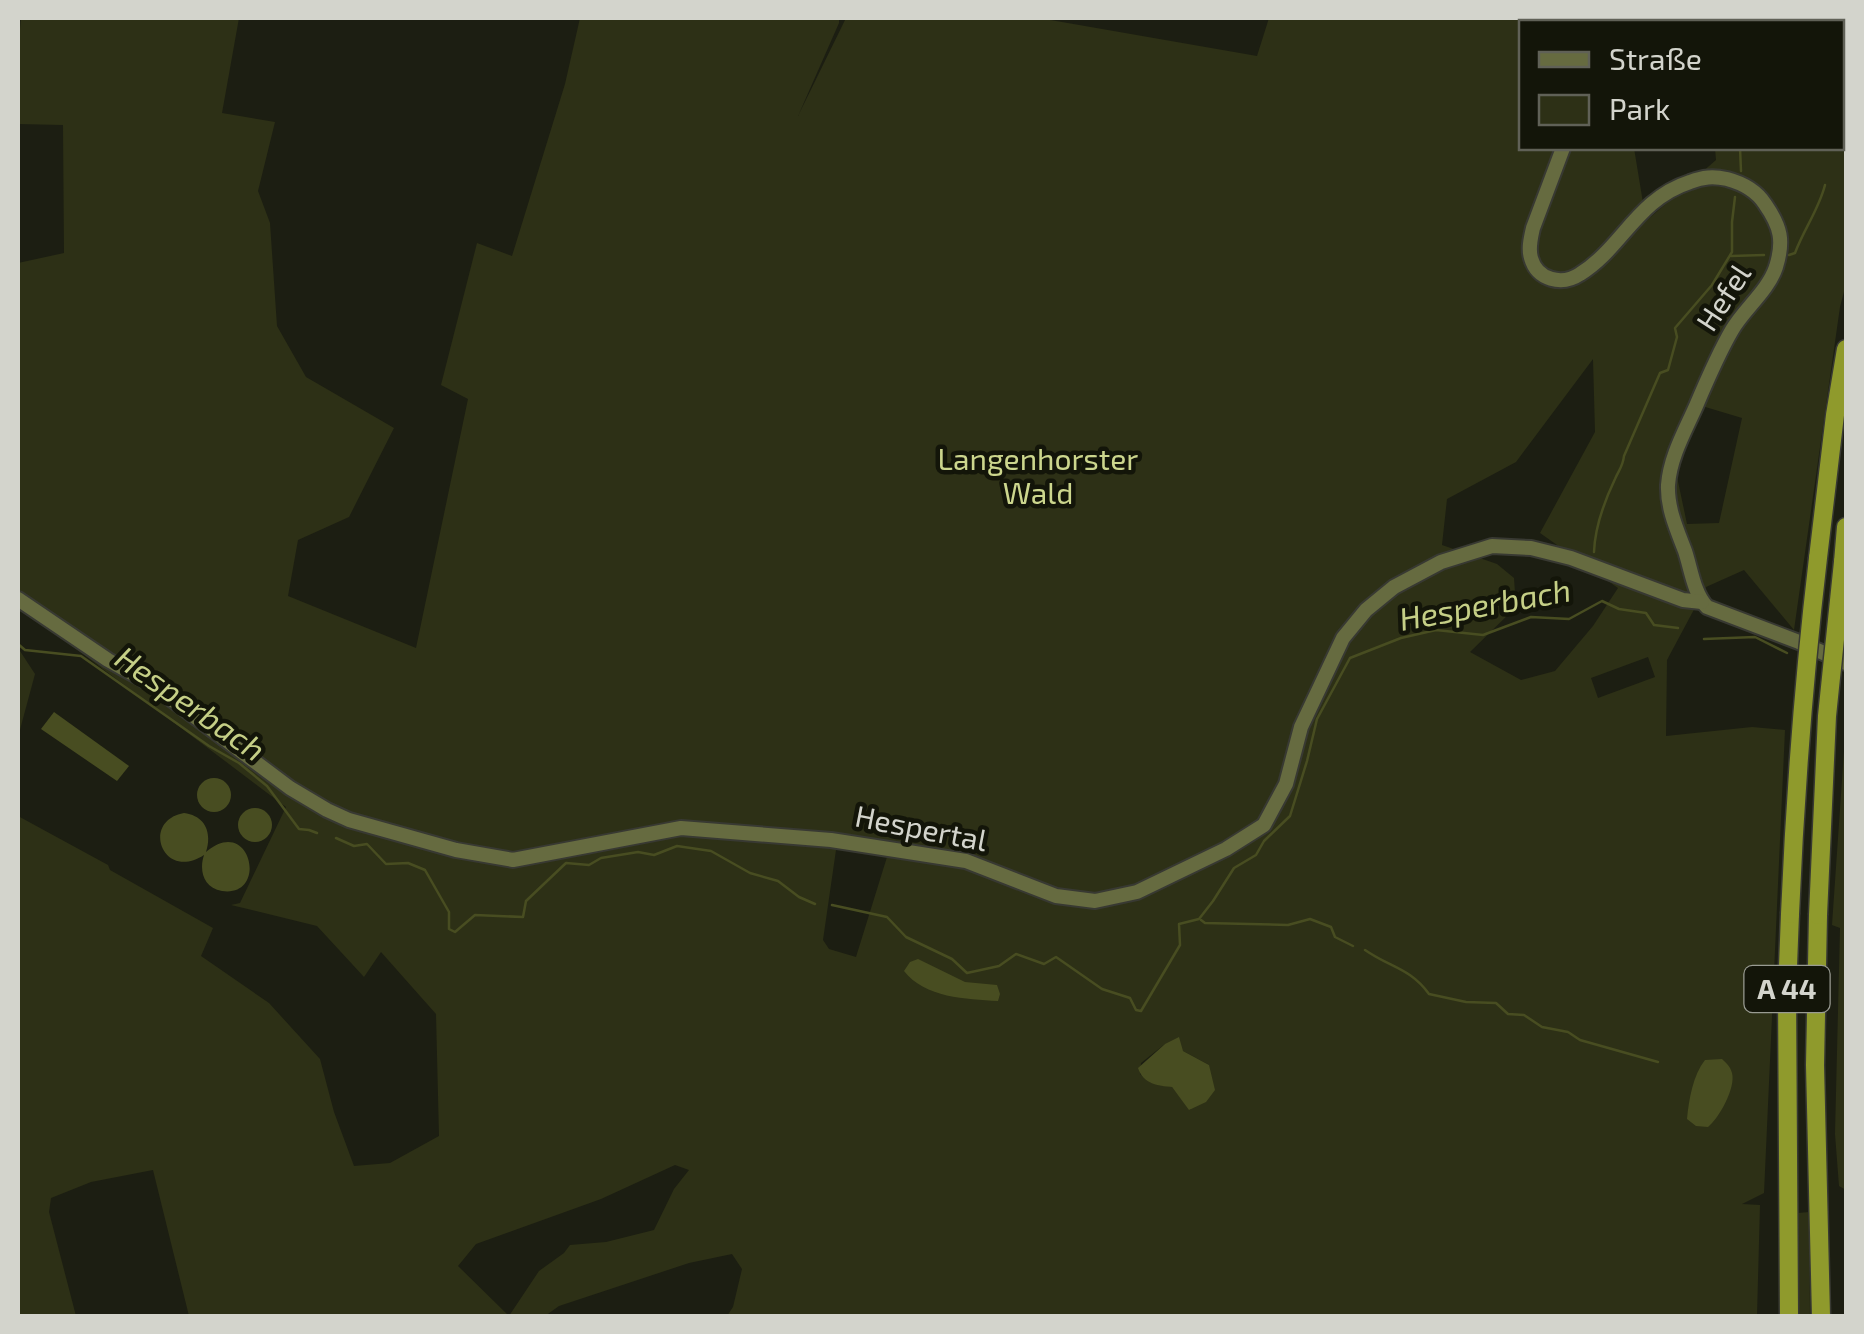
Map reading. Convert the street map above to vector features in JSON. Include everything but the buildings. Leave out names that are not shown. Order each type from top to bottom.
[{"type":"highway","name":"A 44","points":[[1789,1316],[1787,1010],[1794,818],[1818,558],[1846,349]]},
{"type":"highway","name":"A 44","points":[[1820,1316],[1815,1065],[1818,915],[1827,716],[1846,527]]},
{"type":"main road","name":"Hefel","points":[[1562,150],[1530,238],[1534,264],[1550,279],[1578,276],[1655,200],[1671,189],[1701,178],[1720,177],[1748,187],[1764,202],[1781,235],[1782,245],[1772,277],[1733,328],[1671,469],[1670,504],[1702,602]]},
{"type":"main road","name":"Hespertal","points":[[18,599],[151,684],[290,788],[349,820],[384,830],[456,850],[513,860],[681,828],[830,840],[966,861],[1056,896],[1095,900],[1137,892],[1226,849],[1264,824],[1286,784],[1301,727],[1343,638],[1366,610],[1394,588],[1441,562],[1492,546],[1531,548],[1571,558],[1682,600],[1702,602]]},
{"type":"main road","points":[[1702,602],[1712,610],[1846,663]]},
{"type":"green space","name":"Langenhorster Wald","points":[[21,18],[239,18],[222,113],[275,122],[258,191],[270,223],[277,326],[306,377],[394,428],[349,517],[298,540],[288,596],[416,648],[468,399],[441,385],[477,243],[512,256],[565,84],[580,18],[839,18],[798,116],[846,18],[1039,18],[1257,56],[1269,18],[1608,18],[1519,20],[1519,150],[1634,150],[1646,221],[1716,160],[1715,150],[1844,150],[1844,20],[1700,18],[1846,18],[1846,284],[1794,630],[1744,570],[1706,587],[1667,660],[1666,736],[1752,727],[1785,730],[1764,1193],[1742,1204],[1760,1205],[1757,1316],[727,1316],[742,1269],[732,1254],[689,1263],[559,1306],[545,1316],[509,1316],[189,1316],[153,1170],[91,1182],[51,1198],[49,1212],[76,1316],[18,1316],[18,816],[213,928],[201,956],[269,1003],[320,1059],[354,1166],[390,1163],[439,1136],[436,1014],[381,952],[364,977],[317,926],[231,905],[240,903],[286,807],[18,605],[18,263],[64,253],[63,125],[18,124]],"holes":[[[1593,359],[1595,432],[1540,533],[1618,588],[1593,626],[1555,671],[1521,680],[1470,652],[1516,607],[1514,578],[1497,564],[1442,545],[1447,499],[1516,462]],[[1702,406],[1742,418],[1719,523],[1687,524],[1676,472]],[[1648,657],[1655,677],[1598,698],[1591,678]],[[836,850],[887,857],[856,957],[829,949],[823,940]],[[1165,1044],[1209,1065],[1190,1110],[1172,1087],[1151,1083],[1140,1074],[1141,1063]],[[675,1165],[689,1170],[674,1189],[654,1230],[606,1242],[570,1245],[539,1271],[509,1316],[458,1266],[476,1244],[601,1199]]]},
{"type":"green space","points":[[18,648],[35,674],[18,737]]},
{"type":"green space","points":[[1846,722],[1846,1190],[1839,1186],[1835,1134],[1840,928],[1832,925]]},
{"type":"green space","points":[[1809,1212],[1810,1316],[1799,1316],[1798,1213]]},
{"type":"shaded area","points":[[54,712],[129,766],[117,781],[41,729]]},
{"type":"shaded area","points":[[214,778],[226,783],[231,795],[226,807],[214,812],[202,807],[197,795],[202,783]]},
{"type":"shaded area","points":[[255,808],[267,813],[272,825],[267,837],[255,842],[243,837],[238,825],[243,813]]},
{"type":"shaded area","points":[[184,813],[206,826],[206,852],[222,843],[234,843],[243,849],[248,860],[246,883],[237,890],[216,889],[202,872],[204,855],[190,861],[168,856],[160,837],[163,827],[171,818]]},
{"type":"shaded area","points":[[918,959],[965,982],[997,985],[998,1001],[947,995],[923,987],[904,971]]},
{"type":"shaded area","points":[[1179,1037],[1183,1051],[1209,1065],[1215,1090],[1206,1102],[1189,1110],[1172,1087],[1147,1081],[1138,1068]]},
{"type":"shaded area","points":[[1722,1059],[1732,1073],[1729,1094],[1708,1127],[1696,1126],[1687,1119],[1695,1080],[1705,1060]]},
{"type":"waterway","points":[[1740,150],[1741,171]]},
{"type":"waterway","points":[[1789,255],[1795,253],[1825,185]]},
{"type":"waterway","points":[[1594,552],[1607,496],[1660,373],[1668,370],[1677,337],[1675,328],[1712,285],[1732,252],[1735,197]]},
{"type":"waterway","points":[[1731,256],[1764,255]]},
{"type":"waterway","name":"Hesperbach","points":[[832,905],[887,917],[906,937],[952,959],[967,973],[999,966],[1016,954],[1044,964],[1056,957],[1102,989],[1130,998],[1136,1010],[1141,1011],[1180,945],[1179,924],[1199,919],[1234,868],[1256,855],[1264,841],[1290,816],[1317,719],[1350,658],[1401,638],[1436,630],[1483,635],[1531,617],[1569,619],[1602,601],[1619,609],[1646,613],[1654,625],[1678,628]]},
{"type":"waterway","name":"Hesperbach","points":[[1704,639],[1755,637],[1787,653]]},
{"type":"waterway","name":"Hesperbach","points":[[18,644],[25,650],[81,656],[239,763],[267,786],[299,829],[317,833]]},
{"type":"waterway","name":"Hesperbach","points":[[336,838],[354,846],[367,844],[386,864],[408,863],[425,870],[449,912],[449,929],[455,932],[475,915],[523,917],[526,901],[566,863],[589,865],[601,858],[638,852],[654,855],[677,846],[711,851],[750,873],[778,881],[815,904]]},
{"type":"waterway","points":[[1201,920],[1288,925],[1310,919],[1331,927],[1335,937],[1353,946]]},
{"type":"waterway","points":[[1365,950],[1407,973],[1429,994],[1466,1002],[1496,1003],[1508,1014],[1524,1015],[1542,1027],[1658,1062]]}]
